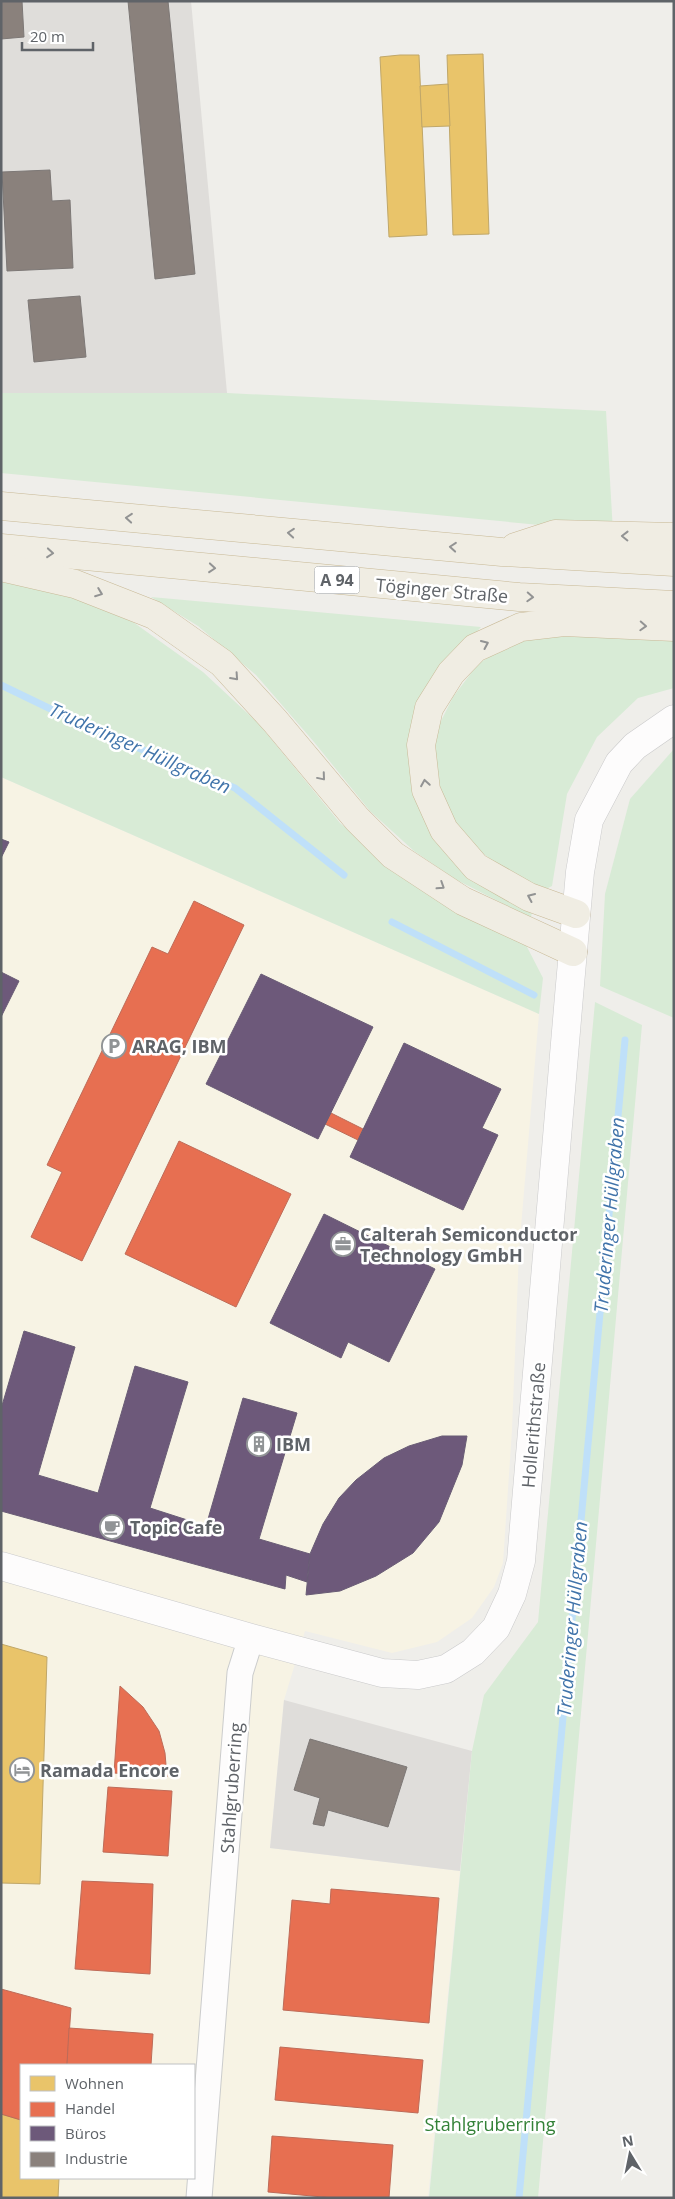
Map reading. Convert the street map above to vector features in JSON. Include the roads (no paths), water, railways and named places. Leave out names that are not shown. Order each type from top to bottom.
[{"type":"highway","points":[[1,506],[502,552],[674,562]]},
{"type":"highway","points":[[502,552],[554,534],[674,536]]},
{"type":"highway","name":"Töginger Straße","points":[[1,548],[519,597],[674,606]]},
{"type":"highway","points":[[1,567],[75,584],[154,615],[222,663],[275,721],[357,818],[393,855],[463,901],[573,952]]},
{"type":"highway","points":[[576,914],[529,897],[476,867],[444,830],[426,790],[420,745],[429,708],[451,673],[475,648],[521,628],[564,622],[674,627]]},
{"type":"main road","name":"Hollerithstraße","points":[[251,1638],[382,1673],[418,1675],[446,1669],[473,1652],[496,1628],[512,1594],[521,1561],[576,914],[589,820],[604,787],[619,763],[635,746],[674,719]]},
{"type":"main road","points":[[1,1566],[251,1638]]},
{"type":"street","name":"Stahlgruberring","points":[[199,2198],[240,1674],[251,1638]]},
{"type":"waterway","name":"Truderinger Hüllgraben","points":[[1,685],[90,728],[235,788],[344,875]]},
{"type":"waterway","name":"Truderinger Hüllgraben","points":[[392,922],[534,995]]},
{"type":"waterway","name":"Truderinger Hüllgraben","points":[[519,2198],[625,1040]]},
{"type":"place","name":"ARAG, IBM","points":[[114,1046]]},
{"type":"place","name":"Calterah Semiconductor Technology GmbH","points":[[343,1244]]},
{"type":"place","name":"IBM","points":[[259,1444]]},
{"type":"place","name":"Topic Cafe","points":[[112,1527]]},
{"type":"place","name":"Ramada Encore","points":[[22,1770]]}]
